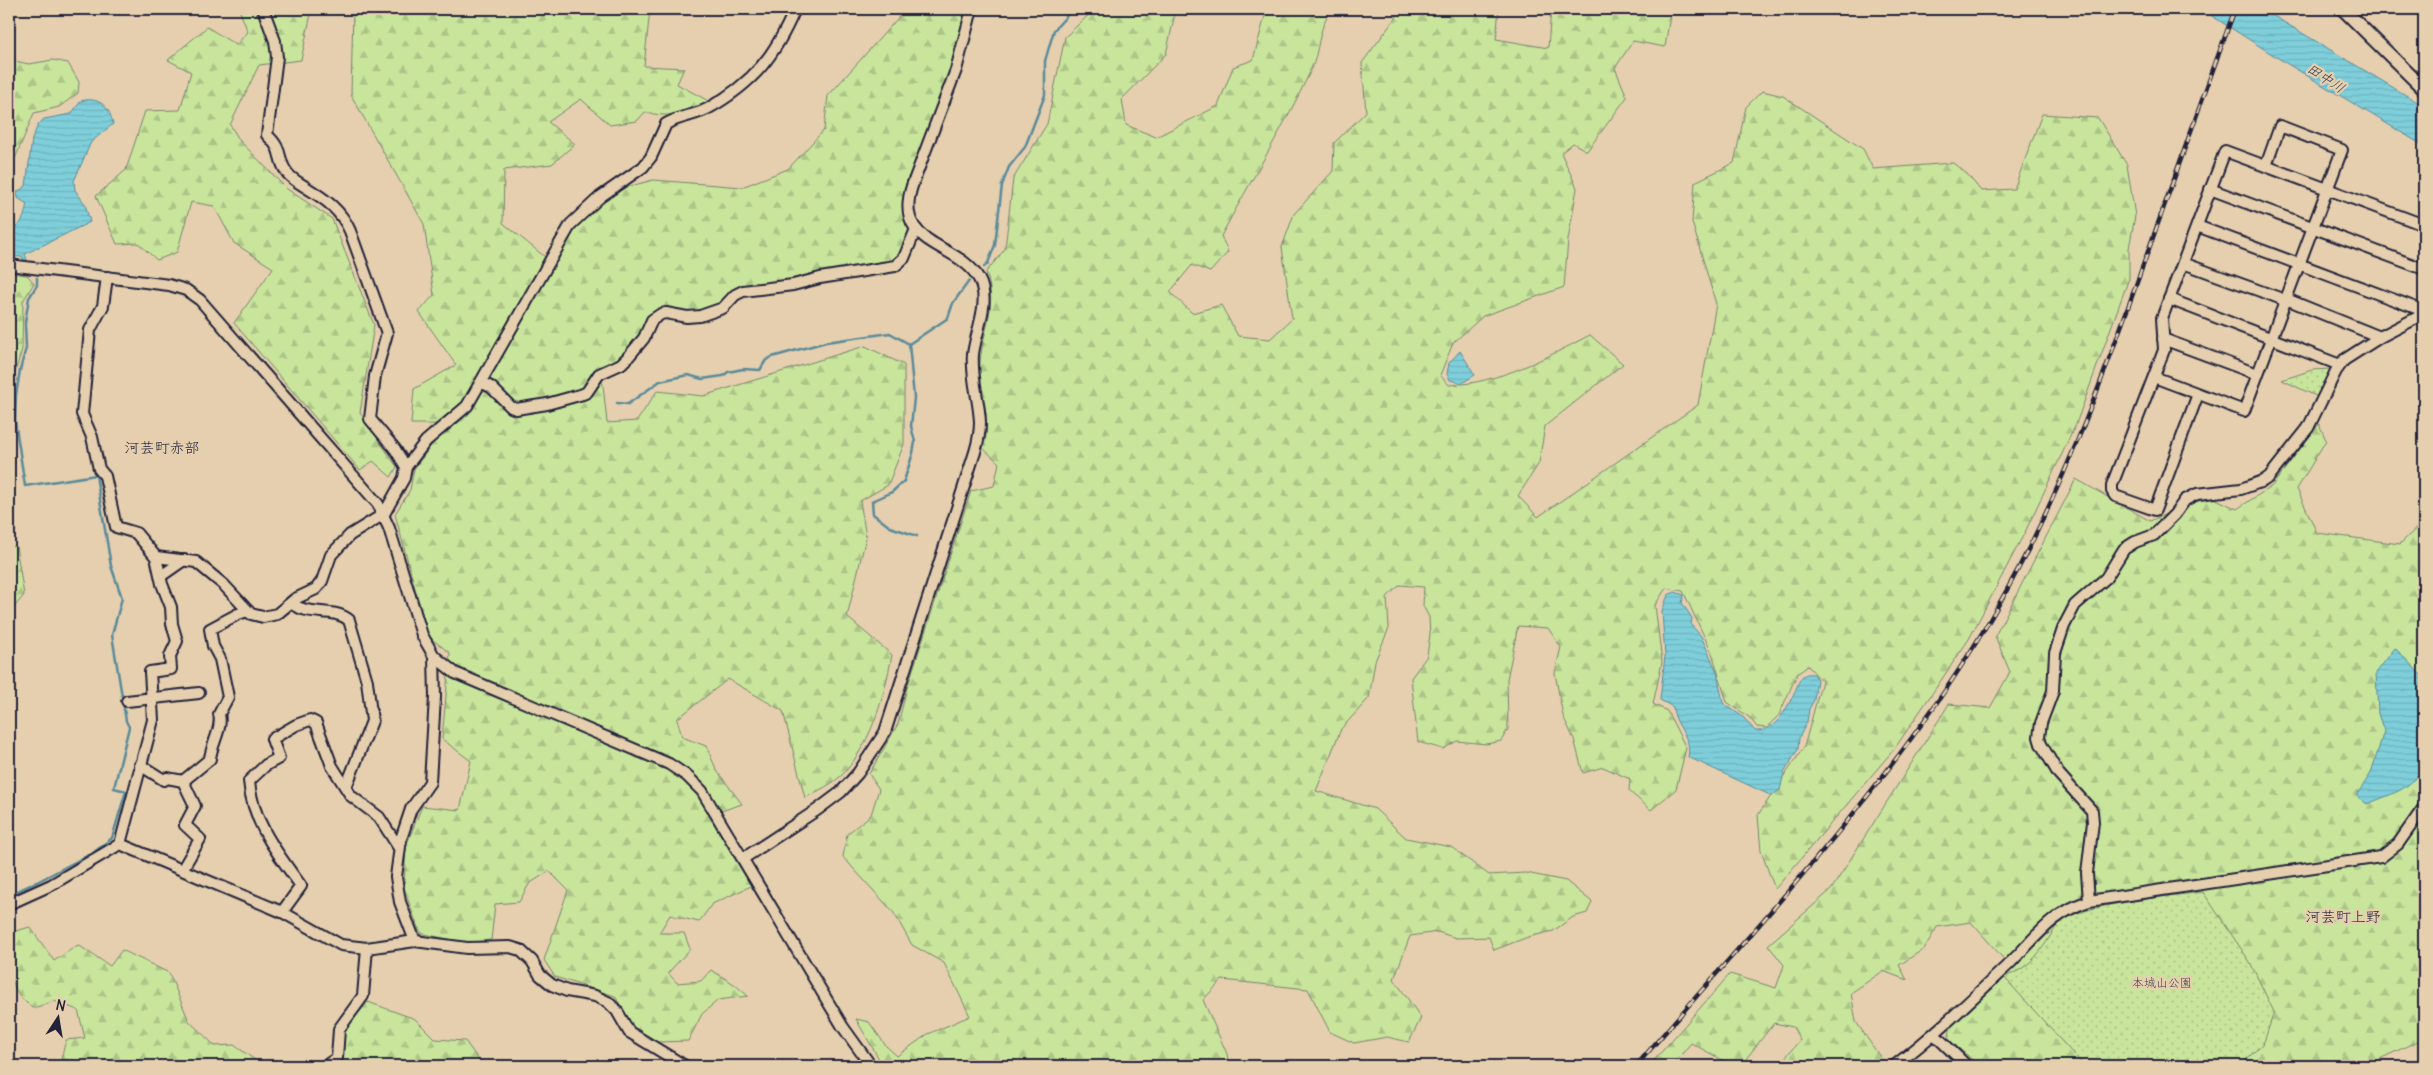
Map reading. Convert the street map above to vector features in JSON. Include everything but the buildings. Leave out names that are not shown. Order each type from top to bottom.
[{"type":"main road","points":[[2342,9],[2424,89]]},
{"type":"street","points":[[263,9],[275,41],[277,57],[267,134],[279,147],[283,166],[288,174],[331,204],[346,221],[350,230],[387,333],[374,376],[370,419],[395,449],[406,467]]},
{"type":"street","points":[[156,557],[196,562],[242,602],[248,611],[256,615],[269,616],[277,614],[291,603],[316,589],[322,581],[331,555],[350,535],[384,514],[404,478],[406,467],[426,441],[467,406],[482,383],[571,224],[600,197],[643,167],[651,157],[666,124],[709,108],[744,84],[778,46],[795,9]]},
{"type":"street","points":[[744,858],[841,792],[858,773],[885,732],[975,452],[980,423],[973,365],[984,300],[982,285],[970,268],[934,245],[916,229],[909,211],[910,192],[956,70],[972,9]]},
{"type":"street","points":[[2154,377],[2244,411],[2342,150],[2280,126],[2266,166]]},
{"type":"street","points":[[2198,394],[2155,510],[2116,496],[2112,491],[2112,485],[2164,350],[2162,318],[2225,151],[2424,226]]},
{"type":"street","points":[[2210,189],[2424,269]]},
{"type":"street","points":[[2197,226],[2424,312]]},
{"type":"street","points":[[482,383],[491,386],[511,407],[516,409],[548,404],[583,394],[587,392],[599,374],[621,364],[629,356],[644,338],[652,320],[661,314],[666,313],[686,317],[700,316],[723,308],[743,291],[793,285],[820,278],[895,266],[904,258],[916,229]]},
{"type":"street","points":[[2183,262],[2380,337]]},
{"type":"street","points":[[9,265],[177,286],[200,300],[378,504],[384,514],[419,627],[434,656],[435,697],[430,782],[411,809],[399,848],[396,886],[415,940]]},
{"type":"street","points":[[9,904],[51,885],[120,844],[153,720],[150,672],[171,669],[170,656],[176,641],[171,607],[156,557],[136,533],[116,527],[105,476],[99,469],[92,437],[82,414],[90,330],[102,306],[107,277]]},
{"type":"street","points":[[2169,299],[2340,365]]},
{"type":"street","points":[[2089,901],[2087,873],[2093,822],[2092,811],[2058,773],[2039,737],[2041,723],[2053,691],[2054,653],[2070,612],[2075,605],[2106,578],[2124,549],[2135,542],[2154,535],[2191,496],[2241,488],[2263,481],[2269,476],[2308,428],[2340,365],[2348,356],[2424,312]]},
{"type":"street","points":[[2163,339],[2257,374]]},
{"type":"street","points":[[161,576],[184,560]]},
{"type":"street","points":[[291,603],[306,612],[345,617],[349,620],[368,681],[372,721],[346,787]]},
{"type":"street","points":[[140,765],[164,780],[167,778],[183,781],[210,759],[220,719],[219,714],[228,697],[224,672],[213,646],[210,629],[238,614],[248,611]]},
{"type":"street","points":[[434,656],[456,672],[678,769],[696,783],[744,858],[843,1027],[870,1066]]},
{"type":"street","points":[[127,701],[153,700],[199,693]]},
{"type":"street","points":[[282,912],[301,886],[275,850],[255,814],[249,781],[266,765],[279,758],[272,739],[310,720],[319,726],[332,766],[356,802],[379,817],[399,848]]},
{"type":"street","points":[[182,870],[200,839],[185,824],[195,806],[183,781]]},
{"type":"street","points":[[1899,1065],[2011,962],[2049,922],[2071,908],[2089,901],[2381,857],[2398,844],[2424,807]]},
{"type":"street","points":[[120,844],[282,912],[341,945],[367,948],[415,940],[467,948],[510,947],[520,950],[532,961],[545,981],[566,991],[595,996],[608,1002],[617,1011],[629,1032],[685,1066]]},
{"type":"street","points":[[325,1066],[337,1058],[339,1029],[362,996],[367,948]]},
{"type":"street","points":[[1934,1034],[1967,1066]]},
{"type":"green space","points":[[239,9],[312,9],[301,60],[259,65],[230,125],[240,141],[287,189],[332,219],[374,325],[360,413],[397,467],[391,477],[373,461],[360,470],[234,323],[273,268],[234,243],[214,206],[191,202],[177,252],[157,260],[138,243],[117,244],[96,196],[126,170],[145,111],[180,110],[191,72],[168,60],[207,27],[236,45],[248,32]]},
{"type":"green space","points":[[353,9],[650,9],[644,66],[684,68],[677,84],[712,103],[679,114],[663,115],[645,112],[637,121],[610,125],[581,99],[548,122],[575,144],[552,164],[504,170],[503,223],[545,257],[467,398],[436,424],[411,424],[414,389],[456,365],[419,312],[434,295],[424,224],[351,95]]},
{"type":"green space","points":[[902,9],[967,9],[952,71],[906,183],[905,209],[912,233],[903,255],[895,263],[745,289],[722,305],[685,313],[666,309],[620,362],[598,370],[603,385],[607,423],[637,421],[657,391],[703,396],[865,346],[904,365],[904,444],[888,485],[860,501],[866,537],[847,617],[892,655],[876,717],[863,746],[844,773],[805,798],[783,711],[728,679],[677,719],[682,737],[706,746],[717,771],[742,804],[709,815],[751,886],[712,904],[699,922],[670,915],[659,933],[684,933],[690,949],[668,973],[677,983],[701,981],[711,970],[734,984],[748,996],[718,1000],[702,1014],[688,1041],[657,1042],[632,1026],[615,996],[555,977],[544,960],[568,890],[549,871],[529,884],[519,902],[495,904],[491,940],[466,943],[420,933],[404,889],[406,846],[422,806],[460,810],[471,761],[442,739],[450,653],[428,636],[395,514],[410,490],[414,469],[434,442],[468,415],[568,235],[585,216],[619,189],[653,180],[742,187],[788,169],[824,130],[828,96],[898,18]]},
{"type":"green space","points":[[1095,9],[1176,9],[1166,54],[1122,99],[1126,125],[1156,137],[1218,106],[1233,67],[1253,60],[1267,9],[1331,9],[1323,25],[1311,70],[1301,91],[1221,236],[1228,252],[1210,272],[1192,265],[1170,292],[1192,313],[1221,305],[1238,336],[1270,339],[1292,319],[1282,247],[1294,214],[1333,171],[1334,143],[1366,112],[1362,63],[1400,12],[1416,9],[1499,9],[1496,39],[1548,48],[1551,9],[1671,9],[1665,47],[1633,41],[1615,68],[1627,97],[1587,151],[1573,143],[1561,153],[1577,188],[1568,240],[1564,287],[1483,316],[1453,343],[1440,375],[1449,385],[1485,380],[1504,375],[1590,335],[1623,364],[1545,426],[1539,463],[1518,496],[1538,517],[1698,405],[1716,304],[1692,222],[1695,182],[1734,163],[1746,107],[1762,91],[1783,96],[1863,149],[1873,169],[1953,163],[1967,174],[1981,191],[2014,189],[2042,114],[2098,118],[2127,165],[2135,216],[2129,248],[2129,278],[2076,424],[2026,530],[1969,639],[1895,748],[1775,889],[1761,851],[1758,815],[1804,747],[1822,681],[1808,666],[1797,674],[1779,715],[1766,728],[1757,727],[1749,717],[1727,702],[1712,653],[1683,591],[1666,588],[1655,605],[1662,662],[1653,704],[1667,711],[1686,748],[1676,789],[1651,810],[1629,791],[1630,779],[1603,767],[1583,773],[1574,739],[1563,716],[1555,673],[1561,647],[1548,628],[1518,626],[1507,679],[1508,729],[1501,741],[1486,744],[1457,741],[1443,749],[1418,742],[1411,678],[1427,656],[1430,634],[1429,617],[1423,606],[1424,587],[1400,585],[1387,597],[1389,628],[1375,661],[1369,698],[1341,729],[1316,791],[1375,809],[1406,838],[1451,847],[1489,875],[1526,873],[1566,881],[1592,902],[1587,913],[1573,917],[1553,931],[1528,937],[1494,950],[1489,937],[1456,938],[1438,932],[1410,936],[1394,979],[1421,1018],[1409,1042],[1387,1037],[1354,1043],[1330,1032],[1308,989],[1222,980],[1203,1000],[1227,1054],[1229,1066],[883,1066],[856,1019],[869,1022],[886,1046],[897,1056],[928,1034],[970,1016],[944,963],[912,945],[894,913],[843,857],[847,834],[871,815],[879,789],[869,774],[898,724],[907,688],[971,491],[994,486],[999,463],[983,448],[986,439],[987,421],[980,375],[980,361],[991,299],[986,272],[1005,249],[1013,179],[1047,124],[1065,37]]},
{"type":"green space","points":[[9,60],[29,64],[53,60],[68,63],[79,82],[78,93],[59,107],[34,113],[9,173]]},
{"type":"green space","points":[[9,273],[27,275],[34,283],[23,301],[22,349],[14,376],[13,392],[9,393]]},
{"type":"green space","points":[[2332,369],[2318,397],[2282,380],[2312,370]]},
{"type":"green space","points":[[2319,424],[2326,440],[2297,489],[2317,533],[2400,544],[2424,521],[2424,1038],[2365,1066],[1980,1066],[1948,1039],[1951,1027],[2010,966],[1971,922],[1937,927],[1924,949],[1899,965],[1907,980],[1883,971],[1851,993],[1856,1022],[1885,1064],[1881,1066],[1778,1066],[1800,1040],[1793,1027],[1774,1023],[1742,1064],[1730,1064],[1691,1043],[1672,1066],[1649,1066],[1730,974],[1776,988],[1784,965],[1768,945],[1831,890],[1949,704],[1990,708],[2010,672],[1995,636],[2076,479],[2150,521],[2194,502],[2214,498],[2237,509],[2272,486]]},
{"type":"green space","points":[[16,546],[24,595],[15,606],[9,605],[9,547]]},
{"type":"green space","name":"本城山公園","points":[[2203,892],[2250,962],[2274,1012],[2264,1042],[2240,1066],[2084,1066],[2004,977],[2031,962],[2059,924],[2074,914],[2109,905]]},
{"type":"green space","points":[[30,927],[54,961],[78,945],[110,966],[122,950],[169,973],[189,1021],[215,1046],[234,1045],[262,1065],[107,1066],[61,1059],[66,1040],[85,1038],[78,1010],[54,1001],[34,1008],[18,993],[11,975],[9,933]]},
{"type":"green space","points":[[368,1002],[415,1019],[435,1039],[465,1041],[483,1066],[335,1066],[343,1060],[343,1032]]},
{"type":"water","name":"田中川","points":[[2201,9],[2262,9],[2424,106],[2424,146],[2286,63]]},
{"type":"water","points":[[81,101],[101,103],[110,114],[113,124],[91,142],[74,181],[75,190],[85,204],[90,222],[25,254],[27,260],[24,261],[22,256],[17,257],[9,254],[9,229],[14,228],[20,223],[25,213],[27,204],[18,198],[17,192],[26,186],[32,139],[38,125],[44,119],[71,114]]},
{"type":"water","points":[[1460,351],[1475,375],[1462,383],[1450,380],[1447,374],[1449,363]]},
{"type":"water","points":[[1675,592],[1684,595],[1682,603],[1692,618],[1691,625],[1701,636],[1717,672],[1723,703],[1743,717],[1755,731],[1763,730],[1776,723],[1803,676],[1814,674],[1817,679],[1814,700],[1809,709],[1807,722],[1799,738],[1798,749],[1784,773],[1780,790],[1772,796],[1688,757],[1688,743],[1676,720],[1673,707],[1660,700],[1665,656],[1662,611],[1668,595]]},
{"type":"water","points":[[2395,648],[2424,678],[2424,759],[2421,769],[2410,784],[2395,793],[2367,804],[2358,797],[2358,793],[2371,773],[2384,731],[2378,714],[2376,673]]},
{"type":"waterway","points":[[984,267],[988,263],[995,245],[1002,185],[1009,167],[1025,147],[1045,95],[1045,61],[1054,30],[1073,9]]},
{"type":"waterway","points":[[37,278],[37,285],[29,298],[25,322],[26,348],[16,395],[15,421],[25,486],[96,475],[111,566],[122,598],[112,635],[126,721],[129,727],[114,788],[126,791],[112,838],[93,853]]},
{"type":"waterway","points":[[617,403],[628,404],[660,381],[688,375],[702,379],[723,376],[728,372],[743,369],[760,370],[766,360],[772,357],[826,342],[890,333],[909,344],[948,318],[953,303],[969,281]]},
{"type":"waterway","points":[[909,344],[914,398],[911,426],[915,442],[913,453],[904,481],[892,492],[872,501],[873,514],[890,527],[917,536]]},
{"type":"waterway","points":[[9,895],[88,855]]},
{"type":"railway","points":[[1636,1066],[1779,902],[1872,790],[1916,732],[1957,673],[1995,611],[2038,529],[2076,444],[2125,315],[2235,9]]},
{"type":"district","name":"河芸町赤部","points":[[162,448]]},
{"type":"district","name":"河芸町上野","points":[[2343,917]]}]
